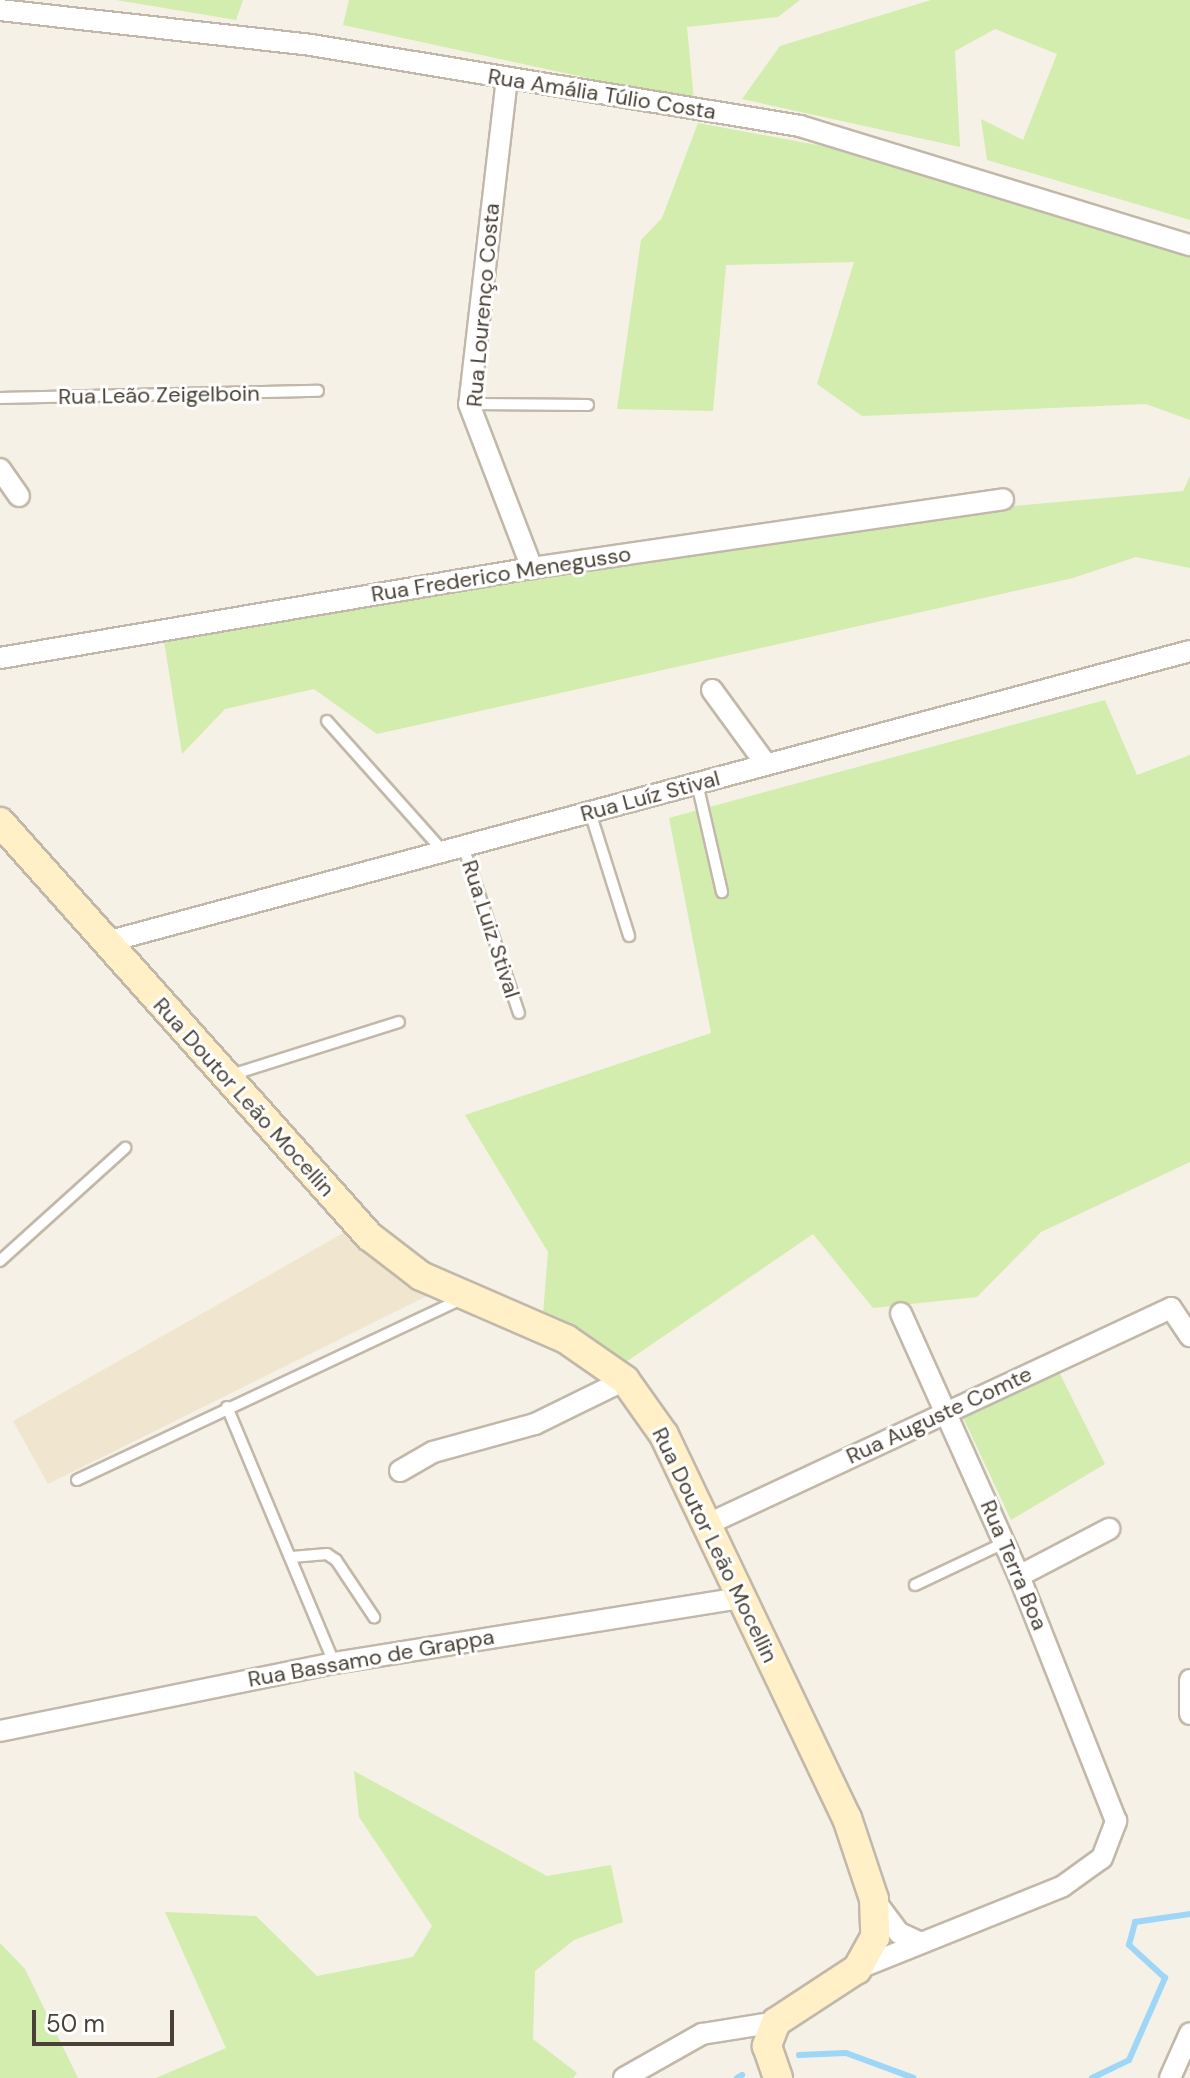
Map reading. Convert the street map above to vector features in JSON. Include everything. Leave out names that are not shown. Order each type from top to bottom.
[{"type":"street","name":"Rua Amália Túlio Costa","points":[[0,10],[311,45],[800,126],[1190,245]]},
{"type":"street","name":"Rua Lourenço Costa","points":[[507,78],[469,404],[532,568]]},
{"type":"street","points":[[0,469],[19,496]]},
{"type":"street","name":"Rua Frederico Menegusso","points":[[0,658],[532,568],[1003,499]]},
{"type":"street","name":"Rua Luíz Stival","points":[[110,941],[1190,651]]},
{"type":"street","points":[[712,690],[766,764]]},
{"type":"street","name":"Rua Doutor Leão Mocellin","points":[[0,822],[110,941],[221,1078],[369,1236],[463,1298],[566,1339],[625,1380],[664,1435],[847,1818],[874,1899],[875,1937],[857,1969],[776,2022]]},
{"type":"street","name":"Rua Auguste Comte","points":[[708,1524],[1171,1308],[1190,1336]]},
{"type":"street","name":"Rua Terra Boa","points":[[901,1313],[1019,1576],[1116,1821],[1102,1858],[1063,1886],[921,1943]]},
{"type":"street","points":[[400,1471],[433,1452],[535,1424],[625,1380]]},
{"type":"street","points":[[1019,1576],[1109,1529]]},
{"type":"street","name":"Rua Bassamo de Grappa","points":[[0,1731],[334,1663],[744,1597]]},
{"type":"street","points":[[1188,1683],[1190,1714]]},
{"type":"street","points":[[874,1899],[899,1933],[921,1943]]},
{"type":"street","points":[[857,1969],[921,1943]]},
{"type":"street","points":[[624,2078],[702,2034],[776,2022],[767,2046],[778,2078]]},
{"type":"street","points":[[1170,2078],[1190,2033]]},
{"type":"lane","name":"Rua Leão Zeigelboin","points":[[0,398],[318,391]]},
{"type":"lane","points":[[469,404],[588,405]]},
{"type":"lane","name":"Rua Luiz Stival","points":[[327,721],[453,849],[519,1013]]},
{"type":"lane","points":[[697,783],[722,892]]},
{"type":"lane","points":[[590,812],[629,936]]},
{"type":"lane","points":[[221,1078],[399,1022]]},
{"type":"lane","points":[[0,1261],[125,1148]]},
{"type":"lane","points":[[77,1480],[463,1298]]},
{"type":"lane","points":[[227,1407],[334,1663]]},
{"type":"lane","points":[[915,1585],[1004,1543]]},
{"type":"lane","points":[[292,1557],[327,1554],[336,1560],[374,1617]]},
{"type":"shaded area","points":[[352,1228],[431,1294],[48,1484],[13,1421]]},
{"type":"green space","points":[[116,0],[243,0],[236,20]]},
{"type":"green space","points":[[349,0],[800,0],[778,17],[687,27],[694,101],[343,25]]},
{"type":"green space","points":[[931,0],[1190,0],[1190,220],[987,160],[981,119],[1023,140],[1057,54],[995,29],[955,51],[960,147],[742,99],[780,46]]},
{"type":"green space","points":[[698,123],[855,152],[1190,256],[1190,420],[1146,404],[862,416],[817,384],[854,262],[726,265],[713,411],[617,409],[641,240],[662,218]]},
{"type":"green space","points":[[1190,476],[1190,568],[1136,557],[1073,578],[377,734],[314,689],[225,709],[182,754],[164,641],[337,605],[900,516],[1183,491]]},
{"type":"green space","points":[[1105,700],[1137,775],[1190,755],[1190,1162],[1041,1232],[977,1297],[873,1308],[813,1234],[623,1364],[543,1314],[548,1252],[465,1115],[711,1033],[669,818]]},
{"type":"green space","points":[[1057,1368],[1105,1464],[1011,1520],[961,1413]]},
{"type":"green space","points":[[354,1771],[547,1876],[611,1865],[623,1922],[574,1940],[535,1971],[533,2039],[577,2073],[573,2078],[156,2078],[226,2048],[165,1912],[256,1916],[317,1976],[413,1957],[432,1926],[359,1817]]},
{"type":"green space","points":[[0,1943],[25,1969],[78,2078],[0,2078]]},
{"type":"waterway","points":[[1092,2078],[1129,2060],[1165,1978],[1129,1945],[1135,1922],[1190,1914]]},
{"type":"waterway","points":[[799,2055],[846,2053],[914,2078]]},
{"type":"waterway","points":[[737,2078],[742,2075]]}]
